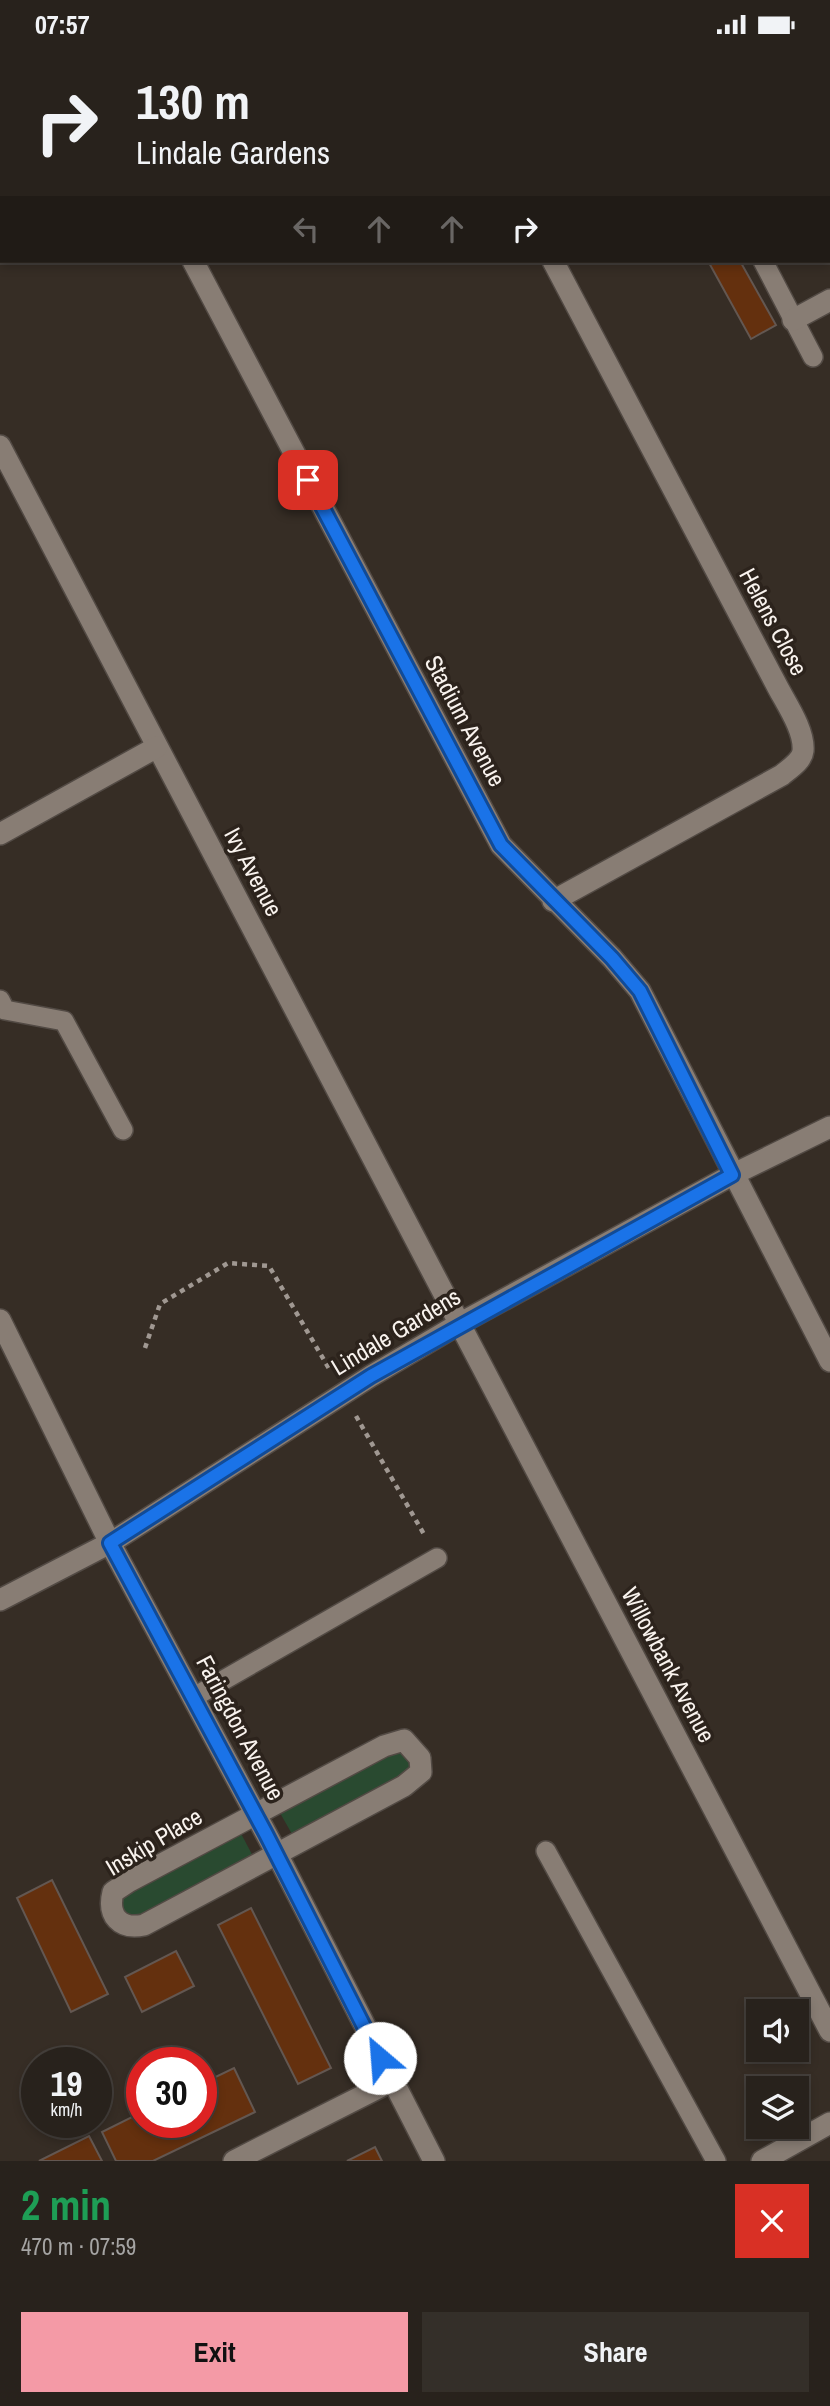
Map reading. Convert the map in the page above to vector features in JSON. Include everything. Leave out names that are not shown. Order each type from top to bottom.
[{"type":"street","name":"Stadium Avenue","points":[[194,263],[501,845],[553,901],[612,958],[640,991],[732,1175],[830,1361]]},
{"type":"street","name":"Helens Close","points":[[553,901],[782,775],[797,762],[803,751],[800,733],[776,684],[554,263]]},
{"type":"street","points":[[793,320],[830,299]]},
{"type":"street","name":"Ivy Avenue","points":[[0,446],[459,1324]]},
{"type":"street","points":[[0,834],[156,747]]},
{"type":"street","name":"Lindale Gardens","points":[[0,1600],[110,1543],[459,1324],[732,1175],[830,1127]]},
{"type":"street","name":"Faringdon Avenue","points":[[0,1320],[110,1543],[256,1814],[434,2161]]},
{"type":"street","name":"Willowbank Avenue","points":[[459,1324],[830,2031]]},
{"type":"street","points":[[256,1814],[384,1746],[404,1740],[420,1758],[421,1772],[413,1780],[276,1854]]},
{"type":"street","name":"Inskip Place","points":[[256,1814],[113,1892],[110,1906],[115,1918],[131,1928],[144,1925],[276,1854]]},
{"type":"street","points":[[234,2161],[392,2081]]},
{"type":"street","points":[[762,2161],[830,2123]]},
{"type":"lane","points":[[764,263],[813,357]]},
{"type":"lane","points":[[0,1000],[5,1010],[64,1021],[123,1130]]},
{"type":"lane","points":[[194,1697],[437,1558]]},
{"type":"lane","points":[[546,1851],[716,2161]]},
{"type":"path","points":[[145,1348],[160,1304],[228,1263],[269,1266],[437,1558]]},
{"type":"green space","points":[[393,1743],[421,1772],[297,1843],[275,1804]]},
{"type":"green space","points":[[236,1824],[257,1864],[131,1928],[113,1892]]},
{"type":"building","points":[[709,263],[741,263],[776,325],[751,339]]},
{"type":"building","points":[[52,1880],[108,1994],[71,2012],[17,1898]]},
{"type":"building","points":[[251,1908],[331,2068],[298,2084],[218,1925]]},
{"type":"building","points":[[176,1951],[194,1986],[142,2012],[125,1977]]},
{"type":"building","points":[[234,2068],[255,2112],[217,2130],[217,2076]]},
{"type":"building","points":[[126,2120],[126,2138],[201,2138],[153,2161],[116,2161],[105,2138],[112,2138],[112,2127]]},
{"type":"building","points":[[90,2138],[102,2161],[39,2161]]},
{"type":"building","points":[[375,2147],[382,2161],[347,2161]]},
{"type":"route","points":[[308,480],[501,845],[612,958],[640,991],[732,1175],[459,1324],[371,1376],[110,1543],[266,1834],[380,2058]]}]
